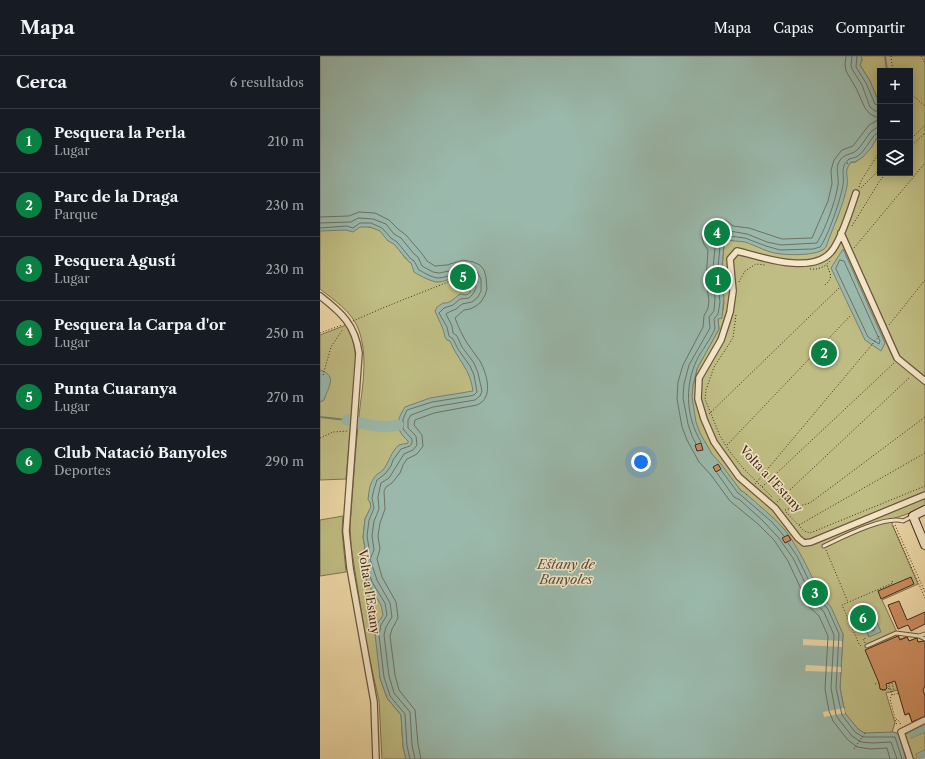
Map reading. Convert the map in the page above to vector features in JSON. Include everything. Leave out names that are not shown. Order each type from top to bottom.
[{"type":"street","points":[[856,193],[841,233],[831,252],[824,258],[811,263],[778,262],[737,251],[730,259],[733,291],[730,312],[721,340],[699,378],[698,399],[704,419],[714,442],[739,477],[774,508],[798,538],[804,543],[811,542],[925,494]]},
{"type":"street","points":[[841,233],[883,331],[898,359],[925,381]]},
{"type":"street","points":[[320,296],[334,307],[348,322],[355,334],[359,353],[346,531],[350,568],[374,702],[376,759]]},
{"type":"street","points":[[925,510],[913,516],[925,545]]},
{"type":"street","points":[[910,759],[900,729],[925,720]]},
{"type":"lane","points":[[824,546],[876,523],[899,519],[903,521],[913,516]]},
{"type":"lane","points":[[865,647],[896,633],[919,636],[925,639]]},
{"type":"lane","points":[[919,636],[925,634]]},
{"type":"path","points":[[891,56],[893,68]]},
{"type":"path","points":[[921,56],[925,63]]},
{"type":"path","points":[[913,96],[925,106]]},
{"type":"path","points":[[913,137],[925,125]]},
{"type":"path","points":[[913,144],[925,133]]},
{"type":"path","points":[[856,193],[861,181],[877,156]]},
{"type":"path","points":[[850,253],[925,163]]},
{"type":"path","points":[[856,193],[877,172]]},
{"type":"path","points":[[851,226],[884,176]]},
{"type":"path","points":[[808,269],[820,268],[827,265],[831,260]]},
{"type":"path","points":[[739,282],[745,271],[756,264],[764,265]]},
{"type":"path","points":[[825,285],[831,278],[827,265]]},
{"type":"path","points":[[320,333],[463,277]]},
{"type":"path","points":[[752,488],[925,280]]},
{"type":"path","points":[[704,419],[839,288]]},
{"type":"path","name":"Volta a l'Estany","points":[[736,312],[733,338],[714,367],[706,390],[705,399],[720,436],[726,446],[744,469],[781,506]]},
{"type":"path","points":[[726,446],[851,315]]},
{"type":"path","points":[[323,375],[331,347],[348,322]]},
{"type":"path","points":[[762,487],[898,359]]},
{"type":"path","points":[[777,502],[915,373]]},
{"type":"path","name":"Volta a l'Estany","points":[[925,417],[810,503],[784,510],[804,531],[810,533],[816,532],[925,486]]},
{"type":"path","points":[[320,438],[333,432],[353,430]]},
{"type":"path","points":[[791,529],[925,453]]},
{"type":"path","points":[[885,503],[889,510]]},
{"type":"path","points":[[892,520],[925,592]]},
{"type":"path","points":[[892,520],[925,598]]},
{"type":"path","points":[[824,546],[848,603]]},
{"type":"path","points":[[865,647],[858,644],[842,605],[893,583],[892,581]]},
{"type":"path","points":[[875,684],[879,683]]},
{"type":"path","points":[[894,690],[892,683],[888,683],[892,690],[890,699],[900,729]]},
{"type":"path","points":[[880,689],[883,691],[890,688]]},
{"type":"path","points":[[892,695],[899,693]]},
{"type":"path","points":[[896,719],[900,721],[900,729]]},
{"type":"path","points":[[854,749],[865,733]]},
{"type":"shaded area","points":[[861,56],[925,56],[925,506],[892,519],[892,524],[918,584],[882,600],[900,639],[907,637],[909,641],[917,638],[918,642],[924,641],[925,643],[925,686],[923,690],[925,696],[925,716],[912,722],[909,714],[905,715],[898,690],[886,693],[895,723],[892,732],[899,734],[909,733],[911,738],[925,732],[925,750],[916,754],[917,759],[906,759],[872,734],[864,733],[858,729],[847,717],[840,688],[843,634],[818,595],[744,494],[715,460],[705,442],[701,443],[686,399],[695,380],[697,369],[719,329],[718,319],[723,310],[724,303],[721,279],[724,245],[717,236],[720,233],[824,249],[836,220],[847,167],[851,162],[856,162],[877,139],[877,176],[913,176],[913,68],[877,68],[877,98],[870,81],[860,65],[862,60]]},
{"type":"shaded area","points":[[320,222],[344,222],[384,230],[406,259],[458,269],[472,276],[476,390],[417,442],[370,502],[371,507],[365,519],[363,537],[365,548],[361,557],[361,562],[368,584],[385,607],[380,678],[387,698],[401,715],[403,747],[406,759],[382,759],[379,701],[367,647],[351,546],[350,526],[356,444],[364,372],[363,350],[358,328],[351,316],[342,306],[320,289]]},
{"type":"shaded area","points":[[346,325],[353,343],[356,362],[346,479],[320,480],[320,402],[324,400],[330,378],[320,370],[320,335]]},
{"type":"shaded area","points":[[343,516],[342,531],[346,572],[320,576],[320,520]]},
{"type":"water","name":"Estany de Banyoles","points":[[320,56],[861,56],[862,60],[860,65],[870,81],[877,98],[877,138],[863,157],[855,162],[851,162],[847,169],[845,194],[826,247],[823,250],[812,253],[798,255],[781,254],[767,251],[745,242],[726,240],[720,234],[717,236],[724,245],[721,279],[724,297],[722,318],[718,319],[719,329],[697,369],[692,397],[696,422],[700,433],[712,454],[741,491],[776,520],[785,530],[806,565],[817,587],[816,590],[818,595],[822,596],[831,607],[843,634],[840,688],[845,713],[858,729],[864,733],[894,732],[899,734],[906,759],[406,759],[403,747],[401,715],[387,698],[380,678],[375,634],[377,624],[383,615],[381,605],[368,584],[361,562],[361,557],[365,548],[363,537],[365,519],[371,507],[368,500],[372,481],[376,475],[383,470],[396,448],[399,445],[408,443],[401,433],[398,425],[405,407],[430,398],[473,391],[467,370],[450,341],[445,337],[435,311],[437,307],[443,303],[450,302],[460,294],[467,295],[470,292],[471,286],[468,284],[472,279],[465,275],[438,282],[423,277],[414,272],[411,263],[394,244],[388,241],[380,231],[370,227],[360,227],[353,232],[346,230],[320,231]]},
{"type":"water","points":[[843,249],[885,343],[881,351],[865,340],[831,268]]},
{"type":"water","points":[[320,370],[329,376],[330,383],[324,400],[320,402]]},
{"type":"water","points":[[870,605],[881,632],[869,637],[858,611]]},
{"type":"pier","points":[[803,639],[842,641],[842,647],[803,645]]},
{"type":"pier","points":[[806,665],[841,667],[841,672],[805,671]]},
{"type":"pier","points":[[844,708],[845,713],[824,717],[823,712]]},
{"type":"building","points":[[717,229],[720,232],[717,235],[714,232]]},
{"type":"building","points":[[701,443],[703,450],[697,451],[695,445]]},
{"type":"building","points":[[718,464],[721,469],[716,472],[713,467]]},
{"type":"building","points":[[788,535],[791,540],[785,543],[782,538]]},
{"type":"building","points":[[911,577],[914,584],[881,599],[878,591]]},
{"type":"building","points":[[899,601],[907,620],[925,612],[925,624],[911,631],[908,625],[898,629],[888,605]]},
{"type":"building","points":[[898,636],[900,640],[907,637],[909,641],[917,638],[918,642],[924,641],[925,643],[925,686],[923,690],[925,696],[925,716],[912,722],[909,713],[905,715],[895,681],[886,684],[887,688],[885,690],[880,689],[879,683],[865,650]]},
{"type":"waterway","points":[[885,56],[887,68]]},
{"type":"waterway","points":[[320,417],[347,420]]},
{"type":"waterway","points":[[347,420],[386,427],[398,425]]},
{"type":"waterway","points":[[912,734],[925,728]]},
{"type":"waterway","points":[[920,756],[925,754]]},
{"type":"place","name":"Pesquera la Carpa d'or","points":[[717,233]]},
{"type":"place","name":"Punta Cuaranya","points":[[463,277]]},
{"type":"place","name":"Pesquera la Perla","points":[[718,280]]},
{"type":"place","name":"Parc de la Draga","points":[[824,353]]},
{"type":"place","name":"Pesquera Agustí","points":[[815,593]]},
{"type":"place","name":"Club Natació Banyoles","points":[[863,618]]}]
